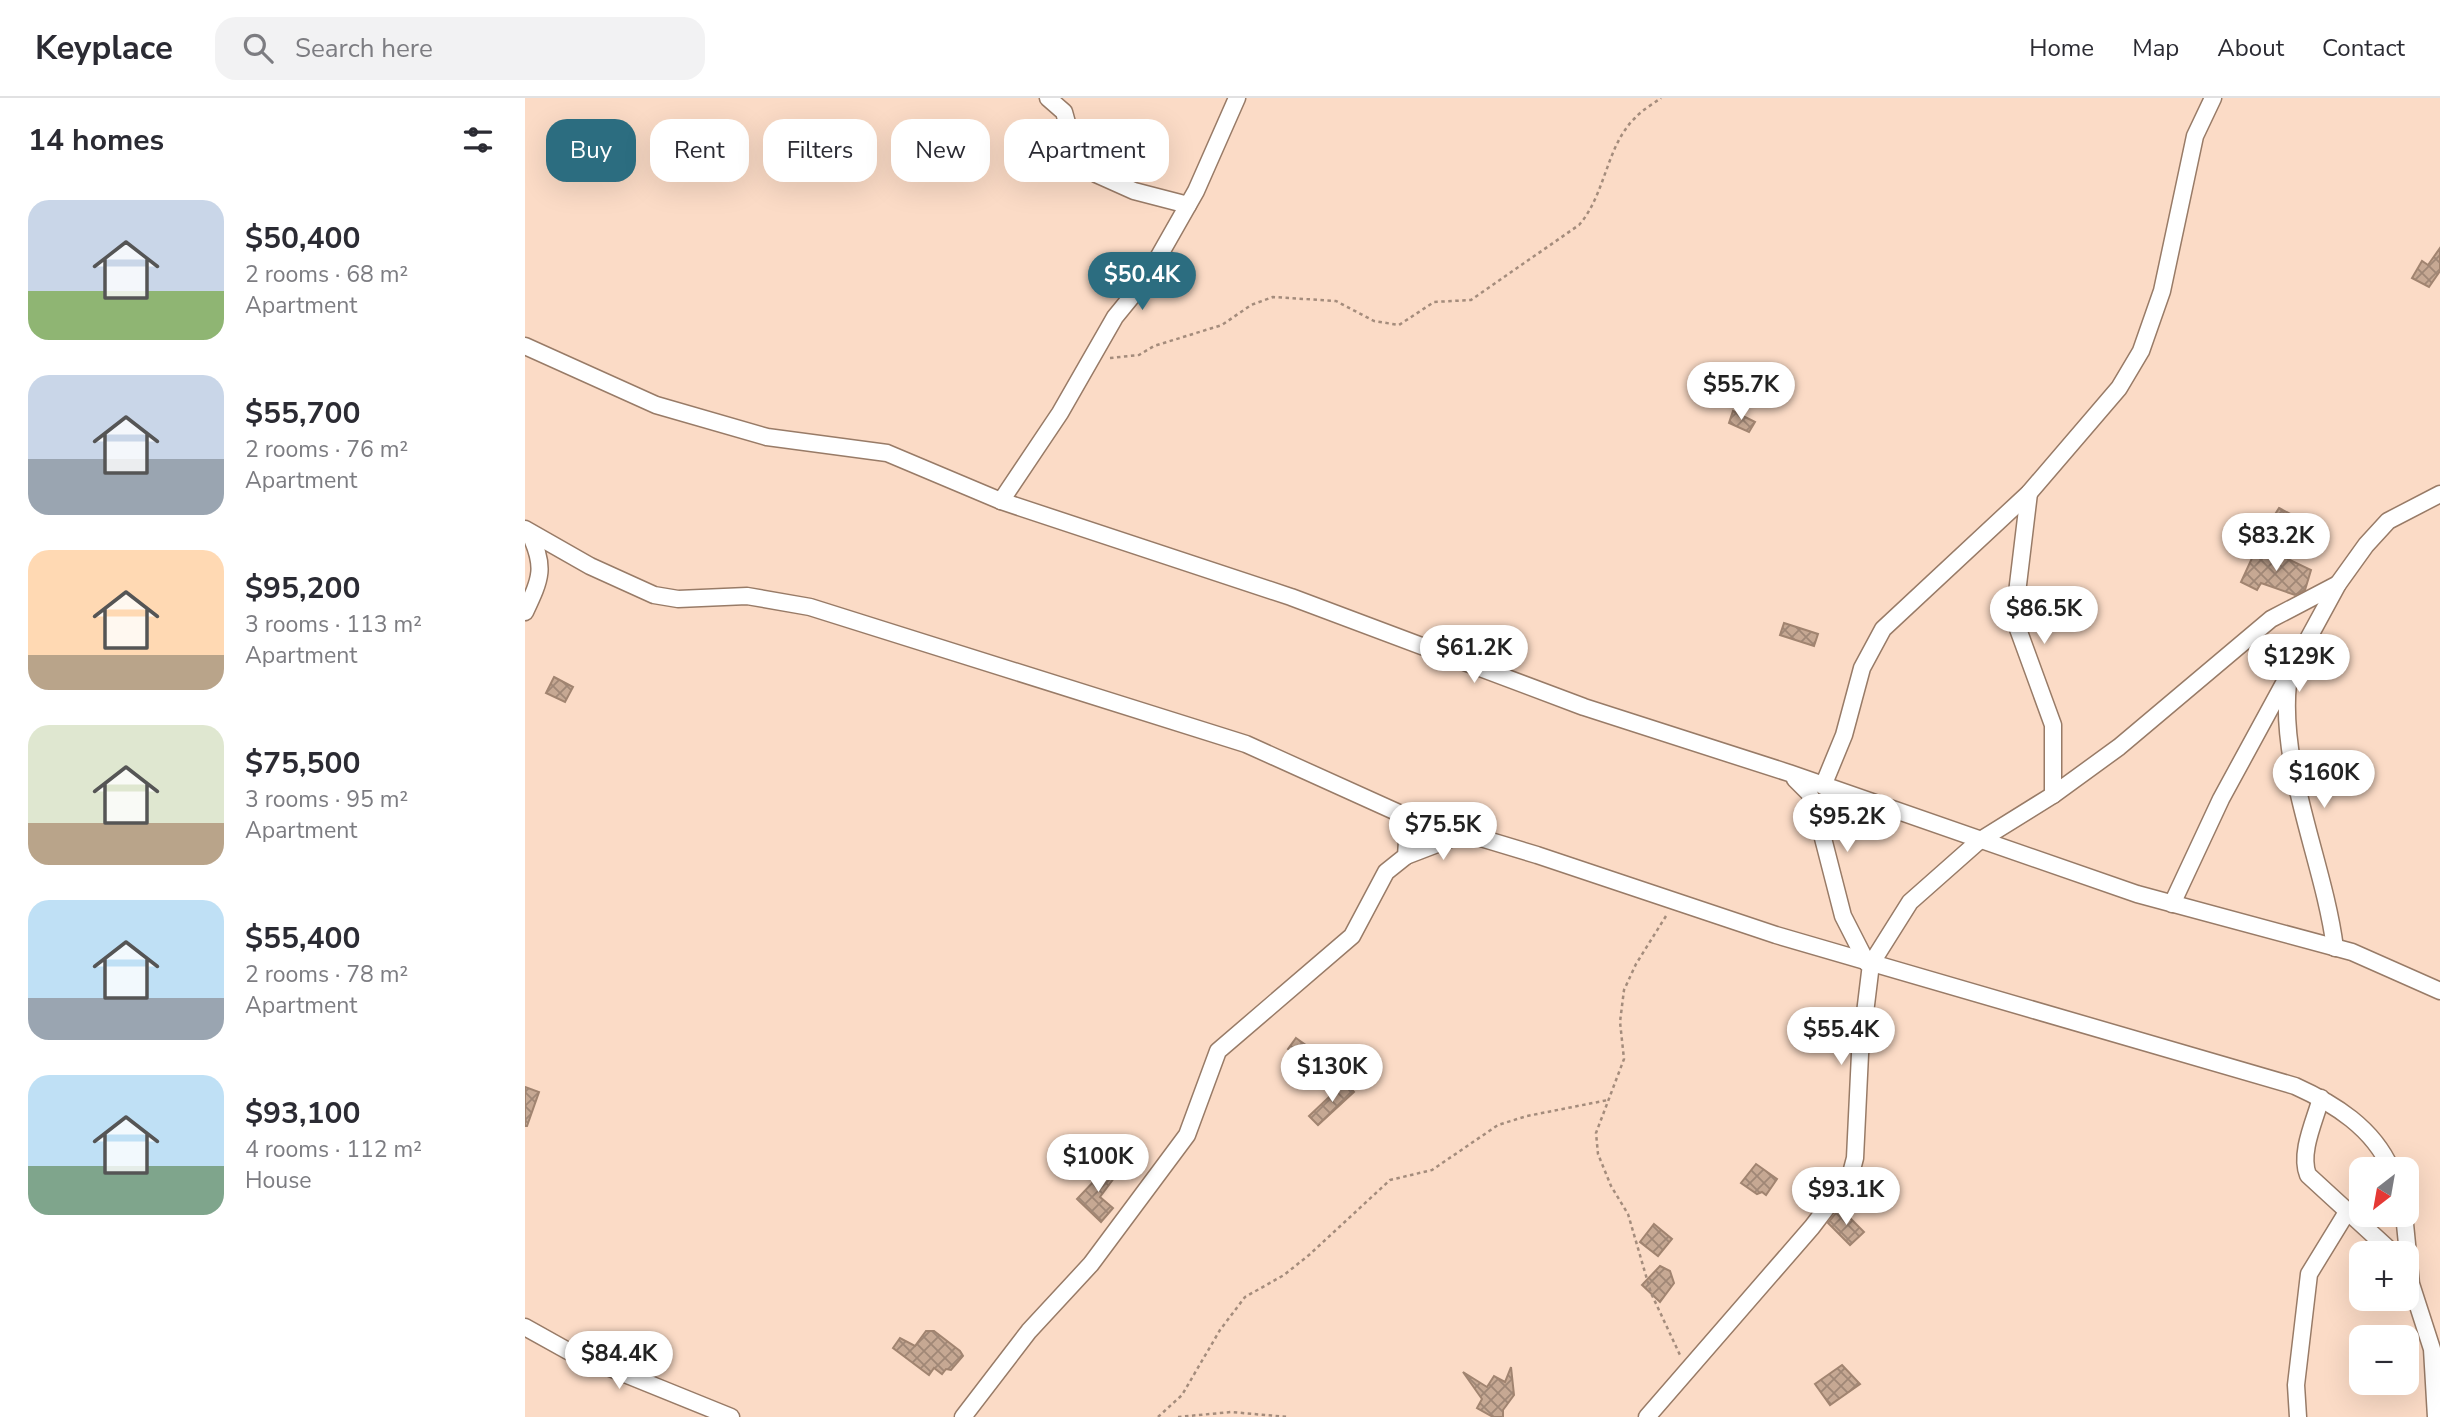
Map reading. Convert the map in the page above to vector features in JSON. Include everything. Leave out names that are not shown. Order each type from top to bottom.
[{"type":"street","points":[[1048,98],[1064,112],[1069,130],[1096,174],[1134,191],[1188,205]]},
{"type":"street","points":[[1001,501],[1060,413],[1115,317],[1146,279],[1188,205],[1237,98]]},
{"type":"street","points":[[1823,786],[1844,735],[1862,668],[1883,629],[2029,492],[2119,388],[2141,351],[2162,291],[2195,136],[2213,98]]},
{"type":"street","points":[[525,346],[656,405],[767,437],[887,453],[1001,501],[1278,592],[1584,707],[1789,773],[1979,841],[2172,904],[2367,958],[2440,991]]},
{"type":"street","points":[[2029,492],[2014,618],[2053,725],[2053,795]]},
{"type":"street","points":[[2172,904],[2221,799],[2338,584],[2366,545],[2388,521],[2440,494]]},
{"type":"street","points":[[525,612],[540,575],[542,561],[527,531]]},
{"type":"street","points":[[527,531],[618,580],[654,595],[678,599],[747,596],[810,607],[1246,744],[1401,814],[1675,903],[1869,964],[2295,1086],[2321,1098],[2360,1126],[2385,1157]]},
{"type":"street","points":[[1647,1417],[1812,1227],[1850,1177],[1855,1158],[1860,1054],[1869,964],[1910,902],[1979,841],[2053,795],[2119,747],[2271,619],[2338,584]]},
{"type":"street","points":[[2290,671],[2287,699],[2292,757],[2331,916],[2335,948]]},
{"type":"street","points":[[1789,773],[1809,793],[1815,807],[1843,916],[1869,964]]},
{"type":"street","points":[[1401,814],[1408,827],[1406,856]]},
{"type":"street","points":[[963,1417],[1029,1331],[1091,1264],[1187,1135],[1218,1051],[1352,936],[1386,872],[1406,856],[1466,833]]},
{"type":"street","points":[[2321,1098],[2304,1165],[2318,1186],[2379,1241]]},
{"type":"street","points":[[2298,1417],[2296,1385],[2309,1274],[2347,1212]]},
{"type":"street","points":[[2419,1305],[2432,1349],[2436,1417]]},
{"type":"street","points":[[525,1327],[568,1350],[731,1417]]},
{"type":"path","points":[[1092,356],[1120,359],[1139,355],[1154,346],[1221,325],[1251,306],[1273,297],[1336,301],[1387,326],[1399,325],[1434,302],[1471,300],[1579,225],[1592,210],[1624,133],[1634,118],[1661,98]]},
{"type":"path","points":[[1675,903],[1636,964],[1624,990],[1621,1022],[1624,1059],[1596,1133],[1598,1154],[1611,1186],[1628,1214],[1644,1261],[1651,1293],[1689,1370]]},
{"type":"path","points":[[1158,1417],[1182,1395],[1220,1330],[1245,1297],[1284,1275],[1309,1255],[1390,1180],[1431,1170],[1498,1125],[1527,1115],[1608,1100]]},
{"type":"path","points":[[1178,1417],[1243,1412],[1288,1417]]},
{"type":"building","points":[[2440,248],[2440,271],[2429,287],[2412,278],[2422,261],[2428,265]]},
{"type":"building","points":[[1733,411],[1755,422],[1749,432],[1729,423]]},
{"type":"building","points":[[2279,508],[2296,517],[2291,533],[2287,530],[2284,537],[2269,524]]},
{"type":"building","points":[[2258,545],[2311,570],[2305,590],[2295,595],[2261,583],[2257,590],[2241,582]]},
{"type":"building","points":[[1784,623],[1818,634],[1814,646],[1780,635]]},
{"type":"building","points":[[554,677],[573,687],[565,702],[546,693]]},
{"type":"building","points":[[1296,1038],[1324,1058],[1316,1069],[1288,1049]]},
{"type":"building","points":[[1345,1082],[1354,1092],[1318,1125],[1309,1116]]},
{"type":"building","points":[[525,1087],[539,1092],[527,1126],[525,1126]]},
{"type":"building","points":[[1103,1164],[1117,1174],[1100,1197],[1113,1208],[1101,1222],[1077,1199],[1098,1177],[1095,1175]]},
{"type":"building","points":[[1756,1164],[1777,1179],[1766,1195],[1762,1192],[1757,1194],[1741,1183]]},
{"type":"building","points":[[1840,1208],[1864,1232],[1850,1245],[1828,1223]]},
{"type":"building","points":[[1654,1224],[1672,1239],[1658,1256],[1640,1242]]},
{"type":"building","points":[[1660,1266],[1670,1271],[1674,1283],[1660,1302],[1642,1285]]},
{"type":"building","points":[[926,1331],[934,1331],[960,1351],[963,1356],[951,1370],[946,1369],[942,1374],[934,1368],[929,1375],[893,1348],[900,1338],[915,1346]]},
{"type":"building","points":[[1842,1365],[1860,1384],[1830,1405],[1815,1384]]},
{"type":"building","points":[[1511,1367],[1514,1395],[1503,1410],[1503,1417],[1493,1417],[1477,1408],[1482,1399],[1463,1372],[1487,1387],[1494,1376],[1505,1382]]}]
